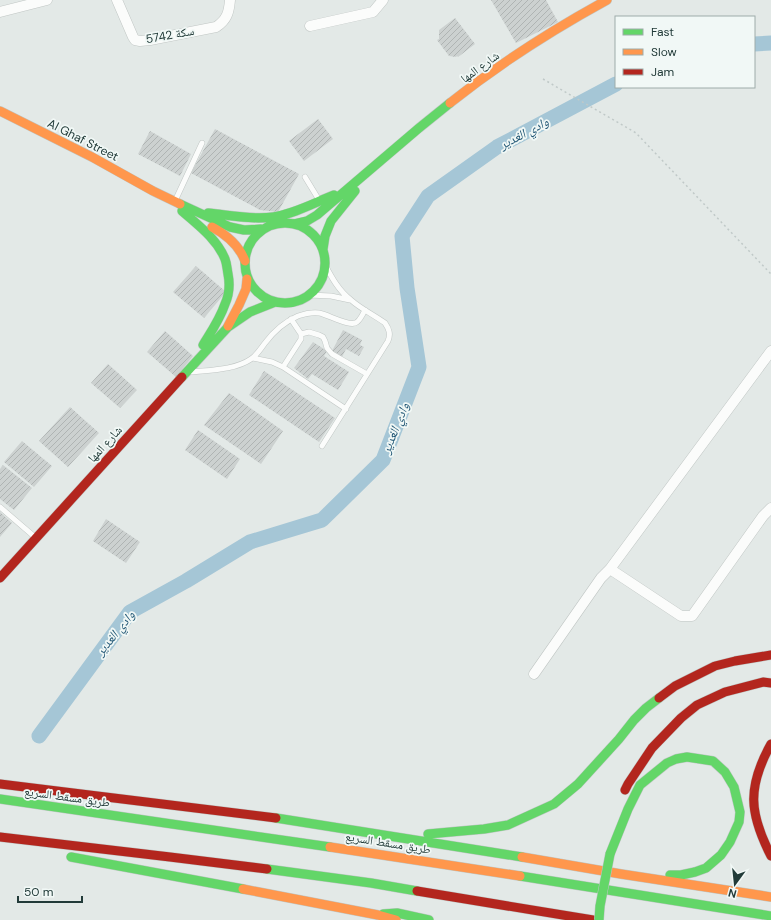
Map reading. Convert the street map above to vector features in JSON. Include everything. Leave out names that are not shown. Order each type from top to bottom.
[{"type":"main road","name":"شارع المها","points":[[294,224],[307,221],[317,215],[419,128],[467,90],[565,23],[606,0]]},
{"type":"main road","name":"Al Ghaf Street","points":[[0,111],[92,157],[177,205]]},
{"type":"main road","name":"شارع المها","points":[[323,249],[324,236],[331,221],[376,166]]},
{"type":"main road","points":[[195,212],[248,218],[265,218],[299,210],[347,189]]},
{"type":"main road","points":[[177,205],[230,227],[244,230],[261,229],[279,223],[294,224],[307,230],[316,238],[323,249],[325,265],[323,276],[318,286],[310,295],[291,303],[275,302],[259,294],[247,279],[245,268],[247,248],[261,229]]},
{"type":"main road","points":[[177,205],[222,232],[239,248],[245,261]]},
{"type":"main road","points":[[177,205],[211,238],[218,248],[225,259],[230,283],[229,295],[220,317],[187,372]]},
{"type":"main road","name":"شارع المها","points":[[228,327],[246,289],[247,279]]},
{"type":"main road","name":"شارع المها","points":[[0,578],[228,327],[263,306],[275,302]]},
{"type":"main road","points":[[398,837],[484,829],[508,825],[545,809],[554,804],[578,784],[634,720],[646,708],[675,686],[715,666],[771,655]]},
{"type":"main road","points":[[622,797],[628,784],[652,748],[681,718],[697,705],[725,692],[768,681]]},
{"type":"main road","points":[[771,744],[764,754],[758,768],[754,784],[753,803],[760,833],[771,856]]},
{"type":"main road","points":[[599,920],[600,906],[610,854],[628,808],[640,784],[667,763],[676,759],[687,757],[713,761],[725,772],[734,787],[740,812],[739,822],[730,842],[721,855],[706,868],[682,875],[621,874]]},
{"type":"main road","points":[[0,784],[282,818],[497,852],[621,874],[771,897]]},
{"type":"main road","name":"طريق مسقط السريع","points":[[0,799],[332,847],[771,916]]},
{"type":"main road","points":[[0,837],[371,883],[593,920]]},
{"type":"main road","points":[[593,895],[605,841]]},
{"type":"main road","points":[[0,842],[35,850]]},
{"type":"main road","points":[[65,856],[193,879],[378,915],[396,920]]},
{"type":"main road","points":[[588,920],[589,909]]},
{"type":"main road","points":[[378,915],[397,913],[429,920]]},
{"type":"street","points":[[0,12],[47,0]]},
{"type":"street","name":"سكة 5742","points":[[118,0],[133,37],[135,40],[140,41],[216,27],[222,23],[226,16],[229,9],[230,0]]},
{"type":"street","points":[[310,26],[374,12],[383,0]]},
{"type":"street","points":[[534,674],[601,578],[610,569],[771,351]]},
{"type":"street","points":[[610,569],[681,616],[692,616],[763,516],[771,508]]},
{"type":"lane","points":[[177,205],[202,143]]},
{"type":"lane","points":[[305,177],[320,201]]},
{"type":"lane","points":[[322,446],[388,341],[390,333],[389,328],[385,323],[351,300],[341,290],[325,265]]},
{"type":"lane","points":[[310,295],[330,296],[351,300]]},
{"type":"lane","points":[[187,372],[228,368],[239,365],[253,358],[279,327],[298,316],[310,313],[319,313],[349,324],[354,324],[365,310]]},
{"type":"lane","points":[[283,367],[300,341],[301,336],[291,319]]},
{"type":"lane","points":[[300,334],[309,332],[319,335],[325,341],[327,348],[332,354],[367,374]]},
{"type":"lane","points":[[253,358],[272,362],[283,367],[346,409]]},
{"type":"lane","points":[[0,507],[36,538]]},
{"type":"path","points":[[542,79],[636,134],[771,274]]},
{"type":"building","points":[[491,0],[546,0],[558,22],[516,43]]},
{"type":"building","points":[[455,18],[475,44],[458,57],[449,56],[437,40],[439,39],[439,30]]},
{"type":"building","points":[[318,119],[333,139],[304,161],[289,141]]},
{"type":"building","points":[[215,129],[299,174],[278,212],[260,210],[191,173]]},
{"type":"building","points":[[150,131],[191,154],[180,176],[138,154]]},
{"type":"building","points":[[196,266],[226,292],[204,318],[173,292]]},
{"type":"building","points":[[343,330],[362,340],[360,345],[364,347],[359,356],[346,349],[342,357],[332,351]]},
{"type":"building","points":[[165,331],[193,356],[176,377],[147,352]]},
{"type":"building","points":[[313,342],[327,351],[324,356],[349,372],[338,390],[312,374],[308,379],[294,368]]},
{"type":"building","points":[[108,364],[137,390],[120,408],[91,383]]},
{"type":"building","points":[[264,371],[335,418],[319,442],[249,395]]},
{"type":"building","points":[[229,393],[283,431],[261,464],[204,425]]},
{"type":"building","points":[[70,407],[99,433],[68,467],[39,441]]},
{"type":"building","points":[[198,430],[240,459],[227,479],[185,450]]},
{"type":"building","points":[[22,441],[52,466],[34,487],[4,462]]},
{"type":"building","points":[[3,465],[32,488],[14,510],[0,499],[0,469]]},
{"type":"building","points":[[0,512],[12,523],[0,537]]},
{"type":"building","points":[[106,519],[140,542],[126,563],[93,541]]},
{"type":"waterway","name":"وادي الغدير","points":[[755,44],[771,43]]},
{"type":"waterway","name":"وادي الغدير","points":[[39,736],[130,612],[186,581],[250,542],[322,520],[383,460],[419,367],[407,288],[402,236],[428,196],[497,147],[615,85]]},
{"type":"traffic: fast","points":[[294,224],[307,221],[317,215],[450,103]]},
{"type":"traffic: fast","points":[[323,249],[325,236],[331,221],[355,191]]},
{"type":"traffic: fast","points":[[208,213],[248,218],[281,216],[334,195]]},
{"type":"traffic: fast","points":[[180,204],[230,227],[244,230],[261,229]]},
{"type":"traffic: fast","points":[[182,211],[201,227],[222,252],[229,278],[228,293],[223,310],[203,345]]},
{"type":"traffic: fast","points":[[285,223],[300,226],[313,235],[322,248],[325,263],[322,278],[313,291],[300,300],[285,303],[270,300],[257,291],[248,278],[245,263],[248,248],[257,235],[270,226],[285,223]]},
{"type":"traffic: fast","points":[[182,377],[228,327],[250,312],[275,302]]},
{"type":"traffic: fast","points":[[428,834],[484,829],[508,825],[554,804],[578,784],[619,739],[634,720],[659,698]]},
{"type":"traffic: fast","points":[[610,854],[628,809],[640,785],[667,763],[676,759],[687,757],[713,761],[725,772],[734,787],[740,812],[739,822],[730,842],[721,855],[706,868],[681,875],[670,875]]},
{"type":"traffic: fast","points":[[0,799],[330,847]]},
{"type":"traffic: fast","points":[[276,818],[522,857]]},
{"type":"traffic: fast","points":[[599,920],[600,906],[610,854]]},
{"type":"traffic: fast","points":[[71,857],[243,889]]},
{"type":"traffic: fast","points":[[267,869],[371,883],[417,891]]},
{"type":"traffic: fast","points":[[520,876],[771,916]]},
{"type":"traffic: fast","points":[[383,914],[397,913],[429,920]]},
{"type":"traffic: slow","points":[[450,103],[526,48],[607,0]]},
{"type":"traffic: slow","points":[[0,111],[92,157],[153,191],[180,204]]},
{"type":"traffic: slow","points":[[212,227],[223,233],[236,245],[245,261]]},
{"type":"traffic: slow","points":[[228,326],[246,289],[247,279]]},
{"type":"traffic: slow","points":[[330,847],[520,876]]},
{"type":"traffic: slow","points":[[522,857],[771,897]]},
{"type":"traffic: slow","points":[[243,889],[378,915],[396,920]]},
{"type":"traffic: jam","points":[[0,578],[182,377]]},
{"type":"traffic: jam","points":[[659,698],[675,686],[715,666],[771,655]]},
{"type":"traffic: jam","points":[[625,790],[652,748],[681,718],[697,705],[725,692],[763,682],[771,683]]},
{"type":"traffic: jam","points":[[771,744],[763,759],[758,774],[754,800],[758,826],[771,856]]},
{"type":"traffic: jam","points":[[0,784],[276,818]]},
{"type":"traffic: jam","points":[[0,837],[267,869]]},
{"type":"traffic: jam","points":[[417,891],[593,920]]}]
